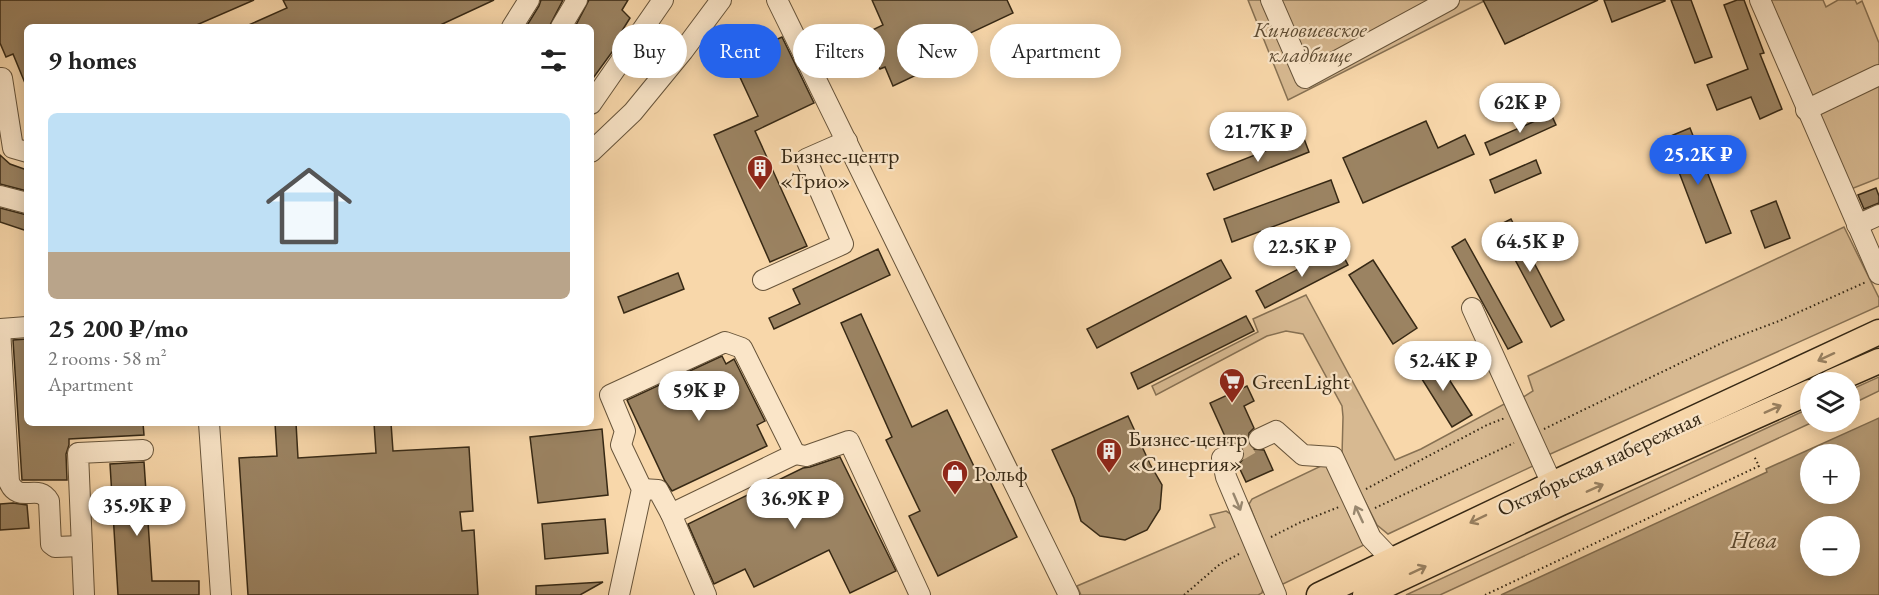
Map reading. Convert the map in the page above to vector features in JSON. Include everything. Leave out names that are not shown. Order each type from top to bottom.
[{"type":"main road","name":"Октябрьская набережная","points":[[1319,595],[1552,483],[1879,332]]},
{"type":"main road","points":[[1854,372],[1879,361]]},
{"type":"main road","name":"Октябрьская набережная","points":[[1365,595],[1561,503],[1800,396]]},
{"type":"street","points":[[514,24],[529,0]]},
{"type":"street","points":[[563,24],[577,0]]},
{"type":"street","points":[[594,100],[663,0]]},
{"type":"street","points":[[594,149],[633,112],[684,51],[721,0]]},
{"type":"street","points":[[777,0],[1070,595]]},
{"type":"street","points":[[1271,0],[1305,78],[1449,0]]},
{"type":"street","points":[[1760,0],[1857,225],[1874,247],[1875,277]]},
{"type":"street","points":[[1806,110],[1879,75]]},
{"type":"street","points":[[0,78],[2,78],[13,148],[24,151]]},
{"type":"street","points":[[763,280],[843,244],[806,159],[847,141]]},
{"type":"street","points":[[0,196],[24,202]]},
{"type":"street","points":[[1857,225],[1879,215]]},
{"type":"street","points":[[1472,308],[1552,483]]},
{"type":"street","points":[[24,327],[0,329],[9,482],[12,490],[18,493],[40,492],[46,495],[49,501],[51,544],[55,547],[82,546]]},
{"type":"street","points":[[619,595],[642,489],[621,445],[625,431],[610,395],[725,342],[742,348],[795,454]]},
{"type":"street","points":[[209,426],[221,595]]},
{"type":"street","points":[[1259,439],[1276,432],[1303,455],[1333,457],[1371,538],[1393,561]]},
{"type":"street","points":[[671,514],[795,454],[806,456],[849,441],[920,595]]},
{"type":"street","points":[[84,595],[78,453],[143,450]]},
{"type":"street","points":[[1233,454],[1222,458],[1226,477],[1276,595]]},
{"type":"street","points":[[642,489],[658,490],[671,514],[706,595]]},
{"type":"path","points":[[1360,516],[1393,498],[1532,435],[1726,341],[1779,321],[1875,277]]},
{"type":"path","points":[[1485,595],[1759,466],[1754,456]]},
{"type":"green space","name":"Киновиевское кладбище","points":[[1248,0],[1486,0],[1288,100]]},
{"type":"green space","points":[[1766,0],[1823,0],[1826,7],[1838,0],[1855,0],[1857,4],[1862,1],[1879,43],[1879,178],[1846,191]]},
{"type":"green space","points":[[1844,227],[1879,298],[1879,306],[1546,456],[1520,399],[1533,391],[1528,376]]},
{"type":"green space","points":[[1306,295],[1395,460],[1421,449],[1506,403],[1533,466],[1388,534],[1377,525],[1342,456],[1342,406],[1303,334],[1286,331],[1267,336],[1156,395],[1152,386],[1258,332],[1253,319]]},
{"type":"green space","points":[[1879,377],[1879,391],[1860,400],[1860,386]]},
{"type":"green space","points":[[1800,413],[1800,428],[1440,595],[1406,595]]},
{"type":"green space","points":[[1323,465],[1330,468],[1364,545],[1281,585],[1249,504],[1252,499]]},
{"type":"green space","points":[[1226,511],[1234,516],[1264,583],[1262,593],[1258,595],[1081,595],[1077,586],[1215,527],[1210,515]]},
{"type":"water","name":"Нева","points":[[1879,418],[1879,595],[1501,595],[1767,472],[1766,469],[1800,454],[1800,504],[1860,504],[1860,444],[1821,444],[1848,432],[1860,432],[1860,427]]},
{"type":"building","points":[[0,0],[254,0],[199,24],[24,24],[24,81],[13,54],[6,57],[0,43]]},
{"type":"building","points":[[283,0],[494,0],[442,24],[251,24],[287,8]]},
{"type":"building","points":[[541,0],[563,0],[551,24],[528,24]]},
{"type":"building","points":[[589,0],[628,0],[622,10],[630,18],[626,24],[612,24],[612,52],[594,77],[594,24],[577,24]]},
{"type":"building","points":[[872,0],[1007,0],[1013,13],[978,29],[978,24],[897,24],[897,78],[910,78],[893,86],[885,67],[885,24],[883,24]]},
{"type":"building","points":[[1483,0],[1598,0],[1505,44]]},
{"type":"building","points":[[1604,0],[1665,0],[1665,1],[1612,22]]},
{"type":"building","points":[[1671,0],[1691,0],[1712,57],[1695,63]]},
{"type":"building","points":[[1744,0],[1764,53],[1760,54],[1782,109],[1760,119],[1751,97],[1717,110],[1707,85],[1748,69],[1724,5]]},
{"type":"building","name":"Бизнес-центр «Трио»","points":[[781,37],[793,60],[793,78],[802,78],[814,103],[755,131],[807,246],[770,262],[714,135],[758,116],[740,78],[781,78]]},
{"type":"building","points":[[1551,114],[1556,125],[1490,155],[1485,143]]},
{"type":"building","points":[[1426,121],[1438,148],[1465,135],[1474,154],[1363,203],[1343,158]]},
{"type":"building","points":[[1690,128],[1731,233],[1706,243],[1666,138]]},
{"type":"building","points":[[1303,136],[1309,152],[1214,190],[1207,174]]},
{"type":"building","points":[[0,155],[10,164],[24,169],[24,190],[0,184]]},
{"type":"building","points":[[1536,160],[1541,173],[1495,193],[1490,180]]},
{"type":"building","points":[[1331,180],[1339,202],[1232,242],[1224,219]]},
{"type":"building","points":[[1876,188],[1879,203],[1864,209],[1858,195]]},
{"type":"building","points":[[1776,201],[1790,238],[1765,248],[1751,211]]},
{"type":"building","points":[[0,208],[24,214],[24,230],[0,222]]},
{"type":"building","points":[[1511,219],[1564,320],[1551,327],[1497,226]]},
{"type":"building","points":[[1465,239],[1522,342],[1508,349],[1452,247]]},
{"type":"building","points":[[1339,248],[1348,265],[1265,308],[1256,291]]},
{"type":"building","points":[[878,249],[890,275],[774,329],[769,318],[800,304],[793,289]]},
{"type":"building","points":[[1221,260],[1231,278],[1097,348],[1087,329]]},
{"type":"building","points":[[1373,260],[1417,328],[1393,344],[1349,275]]},
{"type":"building","points":[[678,273],[684,289],[624,313],[618,297]]},
{"type":"building","name":"Рольф","points":[[861,314],[912,427],[947,410],[981,481],[988,478],[1017,537],[938,576],[909,516],[920,511],[886,440],[892,437],[841,323]]},
{"type":"building","points":[[1246,316],[1254,331],[1138,389],[1131,373]]},
{"type":"building","points":[[24,339],[24,426],[143,426],[144,435],[69,439],[66,454],[67,480],[22,480],[13,340]]},
{"type":"building","points":[[722,356],[726,364],[734,359],[765,421],[757,425],[767,446],[672,491],[665,481],[627,400]]},
{"type":"building","points":[[1434,356],[1472,415],[1452,427],[1415,368]]},
{"type":"building","points":[[1247,386],[1254,401],[1244,406],[1254,428],[1249,433],[1248,444],[1253,449],[1264,450],[1273,470],[1246,482],[1238,465],[1245,457],[1244,449],[1236,442],[1228,443],[1210,403]]},
{"type":"building","name":"Бизнес-центр «Синергия»","points":[[1128,416],[1162,485],[1160,509],[1147,530],[1125,540],[1100,536],[1081,521],[1074,498],[1052,450]]},
{"type":"building","points":[[275,426],[296,426],[298,458],[376,453],[374,426],[391,426],[393,451],[469,447],[473,511],[460,512],[462,531],[474,530],[478,595],[248,595],[239,458],[277,456]]},
{"type":"building","points":[[602,429],[608,495],[538,503],[530,437]]},
{"type":"building","points":[[840,457],[896,571],[850,593],[829,550],[754,587],[745,569],[714,584],[688,524],[803,468]]},
{"type":"building","points":[[144,462],[152,581],[199,581],[199,595],[118,595],[110,464]]},
{"type":"building","points":[[0,504],[27,505],[29,528],[0,530]]},
{"type":"building","points":[[605,519],[608,553],[545,559],[542,524]]},
{"type":"building","points":[[603,582],[580,595],[536,595],[536,586]]},
{"type":"tunnel","points":[[1233,454],[1259,439]]},
{"type":"place","name":"Бизнес-центр «Трио»","points":[[760,191]]},
{"type":"place","name":"GreenLight","points":[[1232,404]]},
{"type":"place","name":"Бизнес-центр «Синергия»","points":[[1109,474]]},
{"type":"place","name":"Рольф","points":[[955,496]]}]
